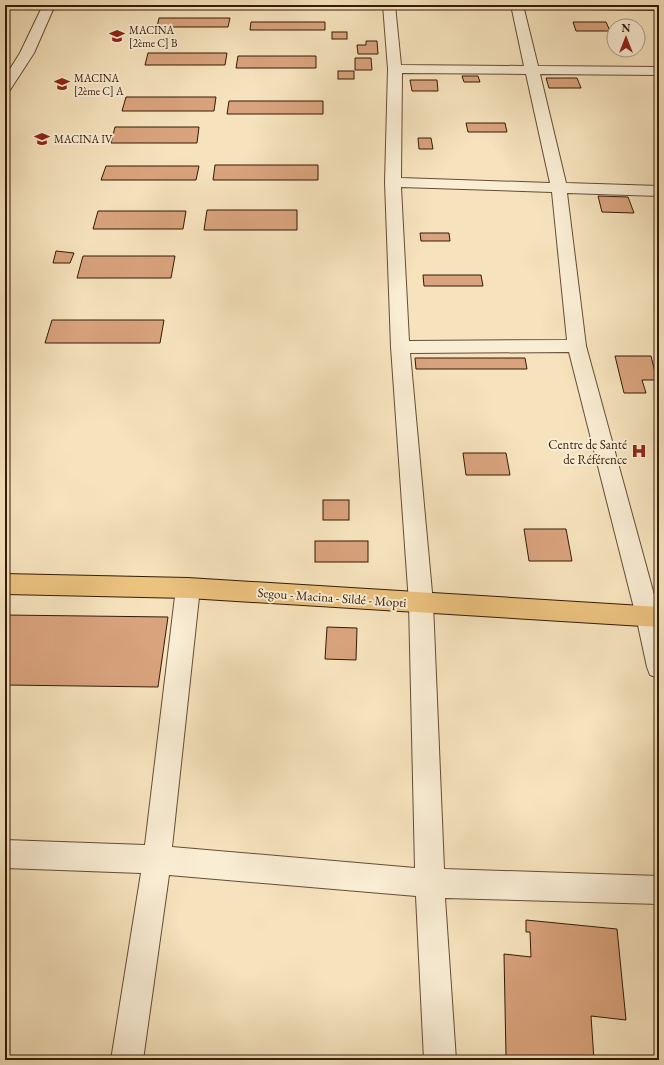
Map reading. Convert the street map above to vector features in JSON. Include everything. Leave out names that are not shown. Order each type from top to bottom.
[{"type":"main road","name":"Segou - Macina - Sildé - Mopti","points":[[5,584],[188,588],[653,617]]},
{"type":"street","points":[[5,86],[27,53],[49,5]]},
{"type":"street","points":[[389,5],[395,69],[393,182],[400,347],[421,603],[430,883],[440,1060]]},
{"type":"street","points":[[412,5],[483,5]]},
{"type":"street","points":[[517,5],[559,187],[577,346],[653,617],[659,667]]},
{"type":"street","points":[[581,5],[659,6]]},
{"type":"street","points":[[395,69],[659,71]]},
{"type":"street","points":[[393,182],[659,191]]},
{"type":"street","points":[[400,347],[577,346]]},
{"type":"street","points":[[127,1060],[157,860],[188,588]]},
{"type":"street","points":[[5,854],[157,860],[430,883],[659,890]]},
{"type":"building","points":[[159,18],[230,18],[228,27],[157,27]]},
{"type":"building","points":[[251,22],[325,22],[325,30],[250,30]]},
{"type":"building","points":[[573,22],[606,22],[606,31],[576,31]]},
{"type":"building","points":[[332,32],[347,32],[347,39],[332,39]]},
{"type":"building","points":[[366,41],[377,41],[378,54],[358,54],[357,45],[366,45]]},
{"type":"building","points":[[148,53],[227,53],[225,65],[145,65]]},
{"type":"building","points":[[238,56],[316,56],[316,68],[236,68]]},
{"type":"building","points":[[355,58],[371,58],[372,70],[355,70]]},
{"type":"building","points":[[338,71],[354,71],[354,79],[338,79]]},
{"type":"building","points":[[462,76],[478,76],[480,82],[464,82]]},
{"type":"building","points":[[546,78],[577,78],[581,88],[549,88]]},
{"type":"building","points":[[410,80],[437,80],[438,91],[412,91]]},
{"type":"building","points":[[126,97],[216,97],[214,111],[122,111]]},
{"type":"building","points":[[229,101],[323,101],[323,114],[227,114]]},
{"type":"building","points":[[466,123],[505,123],[507,132],[468,132]]},
{"type":"building","points":[[115,127],[199,127],[197,143],[111,143]]},
{"type":"building","points":[[418,138],[431,138],[433,149],[419,149]]},
{"type":"building","points":[[215,165],[318,165],[318,180],[213,180]]},
{"type":"building","points":[[106,166],[199,166],[196,180],[101,180]]},
{"type":"building","points":[[598,196],[628,197],[634,213],[602,212]]},
{"type":"building","points":[[207,210],[297,210],[297,230],[204,230]]},
{"type":"building","points":[[98,211],[186,211],[183,229],[93,229]]},
{"type":"building","points":[[420,233],[449,233],[450,241],[421,241]]},
{"type":"building","points":[[56,251],[74,253],[70,263],[53,263]]},
{"type":"building","points":[[83,256],[175,256],[171,278],[77,278]]},
{"type":"building","points":[[423,275],[481,275],[483,286],[424,286]]},
{"type":"building","points":[[52,320],[164,320],[160,343],[45,343]]},
{"type":"building","points":[[615,356],[651,356],[657,380],[642,380],[646,393],[624,393]]},
{"type":"building","points":[[415,358],[525,358],[527,369],[416,369]]},
{"type":"building","points":[[463,453],[506,453],[510,475],[466,475]]},
{"type":"building","points":[[323,500],[349,500],[349,520],[323,520]]},
{"type":"building","points":[[524,529],[566,529],[572,561],[529,561]]},
{"type":"building","points":[[315,541],[368,541],[368,562],[315,562]]},
{"type":"building","points":[[5,615],[168,617],[158,687],[5,685]]},
{"type":"building","points":[[327,627],[357,628],[356,660],[325,659]]},
{"type":"building","points":[[526,920],[617,929],[626,1020],[591,1016],[594,1060],[545,1060],[506,1056],[504,954],[531,957],[530,932],[526,932]]},
{"type":"place","name":"MACINA [2ème C] B","points":[[117,36]]},
{"type":"place","name":"MACINA [2ème C] A","points":[[62,84]]},
{"type":"place","name":"MACINA IV","points":[[42,139]]},
{"type":"place","name":"Centre de Santé de Référence","points":[[639,451]]}]
